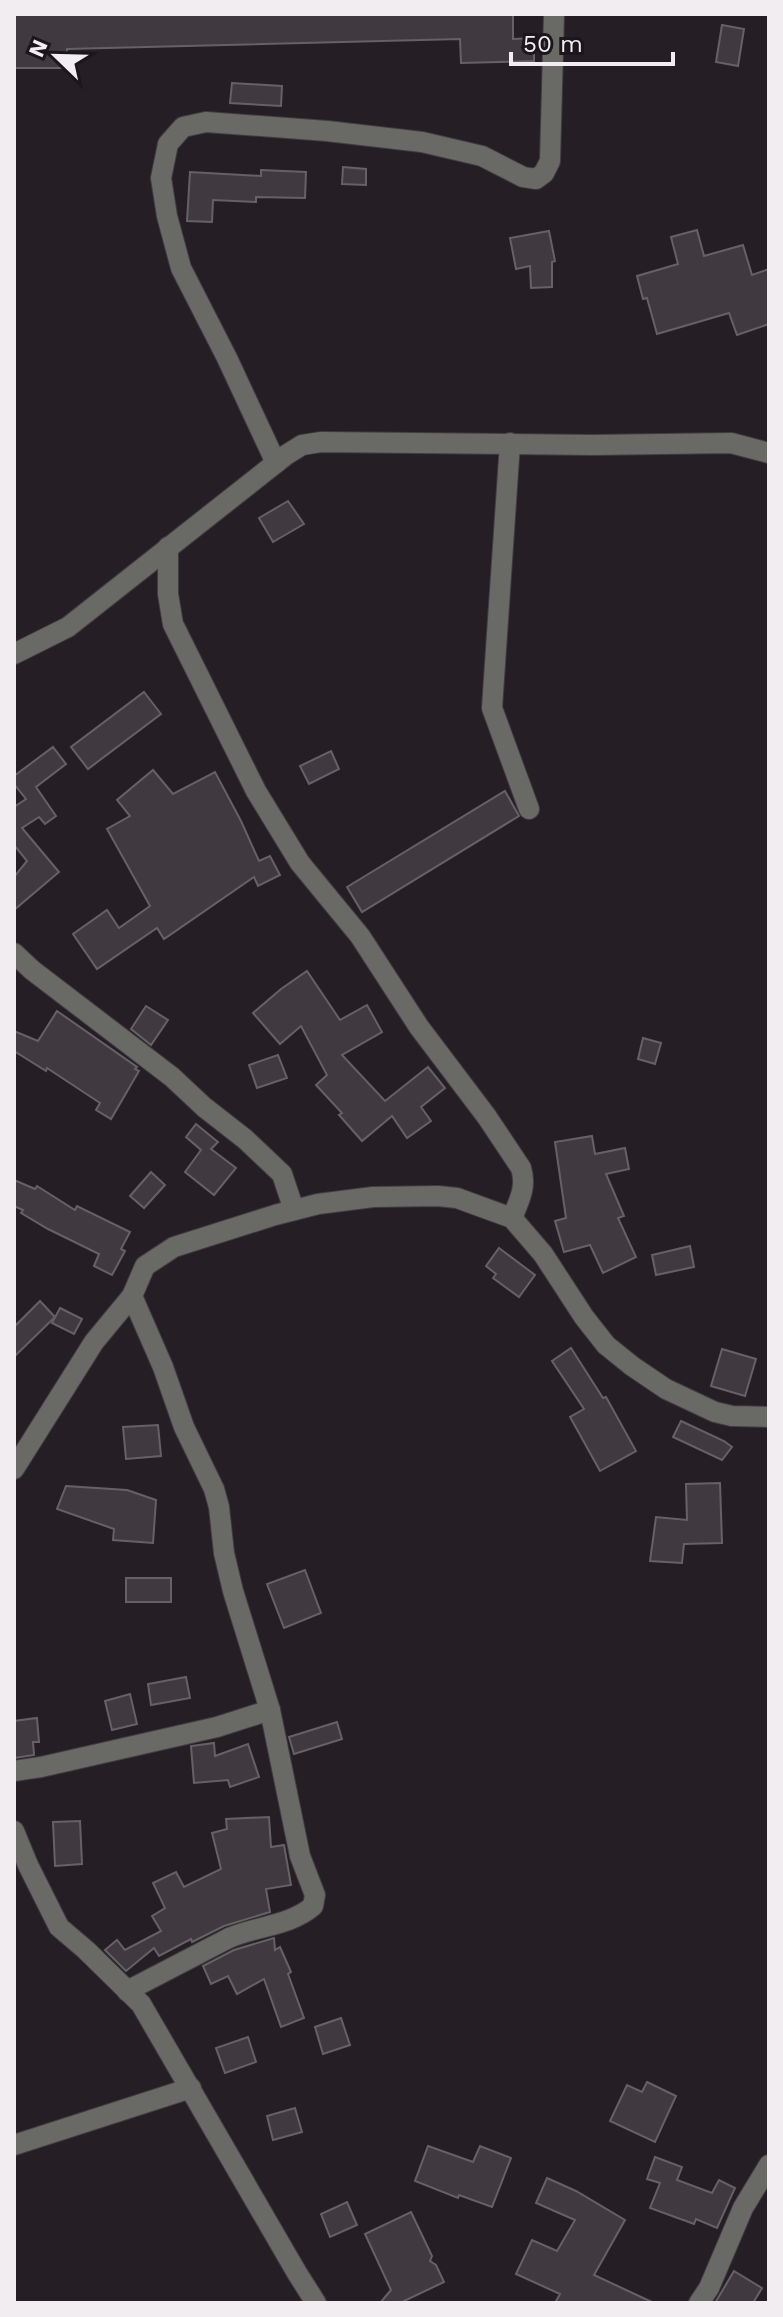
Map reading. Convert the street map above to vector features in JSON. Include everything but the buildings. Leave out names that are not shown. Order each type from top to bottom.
[{"type":"street","points":[[276,463],[181,268],[161,178],[168,144],[183,127],[206,122],[327,131],[422,142],[482,156],[523,177],[536,179],[544,173],[550,161],[554,14]]},
{"type":"street","points":[[14,654],[68,627],[302,445],[321,442],[731,443],[769,453]]},
{"type":"street","points":[[510,443],[492,708],[529,809]]},
{"type":"street","points":[[168,547],[168,594],[173,624],[256,791],[300,863],[360,936],[419,1027],[521,1168],[523,1191],[512,1218]]},
{"type":"street","points":[[14,953],[172,1077],[245,1139],[282,1174],[294,1210]]},
{"type":"street","points":[[14,1469],[94,1342],[132,1296],[145,1266],[174,1247],[294,1210],[373,1197],[457,1198],[512,1218],[543,1254],[606,1345],[632,1366],[666,1389],[715,1412],[732,1416],[769,1417]]},
{"type":"street","points":[[127,1991],[229,1938],[295,1918],[313,1906],[315,1895],[300,1856],[270,1710],[233,1591],[214,1489],[184,1427],[163,1367],[132,1296]]},
{"type":"street","points":[[14,1771],[217,1727],[270,1710]]},
{"type":"street","points":[[14,1831],[59,1927],[141,2004],[316,2303]]},
{"type":"street","points":[[14,2145],[191,2088]]},
{"type":"street","points":[[699,2303],[709,2288],[743,2208],[769,2165]]}]
